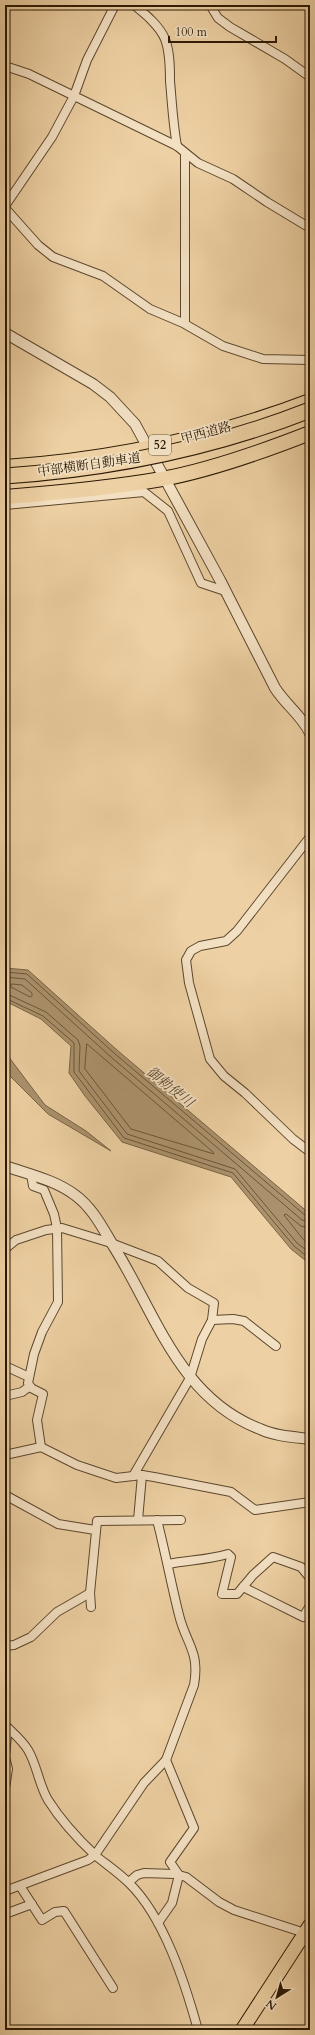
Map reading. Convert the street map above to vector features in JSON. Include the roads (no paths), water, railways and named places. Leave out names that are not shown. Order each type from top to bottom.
[{"type":"highway","name":"甲西道路","points":[[5,467],[93,458],[148,448],[230,427],[310,401]]},
{"type":"highway","name":"中部横断自動車道","points":[[5,476],[40,473],[130,460],[222,439],[310,410]]},
{"type":"highway","points":[[5,497],[106,487],[163,478],[252,453],[310,433]]},
{"type":"main road","points":[[242,2030],[308,1931]]},
{"type":"street","points":[[115,5],[87,60],[74,96],[52,137],[5,207],[38,245],[53,257],[103,276],[150,309],[185,323],[223,346],[245,355],[263,359],[310,360]]},
{"type":"street","points":[[134,5],[161,31],[166,40],[169,54],[172,115],[177,146]]},
{"type":"street","points":[[210,5],[218,18],[230,27],[285,59],[310,77]]},
{"type":"street","points":[[5,66],[29,74],[177,146],[198,163],[233,179],[310,228]]},
{"type":"street","points":[[185,154],[185,323]]},
{"type":"street","points":[[5,333],[93,384],[110,397],[135,424],[163,478],[226,591],[282,699],[310,733]]},
{"type":"street","points":[[5,505],[144,492],[168,511],[201,583],[226,591]]},
{"type":"street","points":[[310,837],[237,931],[226,941],[200,946],[192,951],[186,960],[189,983],[210,1058],[224,1076],[245,1093],[293,1139],[310,1152]]},
{"type":"street","points":[[5,1166],[30,1174],[61,1187],[75,1195],[96,1217],[129,1271],[169,1347],[190,1378],[213,1402],[230,1416],[261,1430],[310,1439]]},
{"type":"street","points":[[30,1174],[33,1186],[44,1190],[57,1228],[58,1302],[42,1332],[34,1354],[28,1384],[43,1394],[37,1420],[41,1447]]},
{"type":"street","points":[[5,1249],[16,1240],[57,1228],[111,1243],[158,1261],[188,1288],[214,1303],[212,1320],[202,1339],[190,1378],[133,1476]]},
{"type":"street","points":[[212,1320],[233,1318],[244,1320],[276,1346]]},
{"type":"street","points":[[5,1366],[29,1377]]},
{"type":"street","points":[[5,1396],[22,1392],[30,1386]]},
{"type":"street","points":[[5,1454],[41,1447],[77,1465],[116,1478],[142,1476],[231,1492],[255,1510],[310,1502]]},
{"type":"street","points":[[138,1520],[142,1476]]},
{"type":"street","points":[[5,1495],[58,1524],[96,1530]]},
{"type":"street","points":[[5,1890],[20,1886],[88,1860],[95,1855],[144,1783],[166,1760],[194,1685],[196,1661],[179,1616],[157,1520]]},
{"type":"street","points":[[91,1607],[90,1593],[97,1521],[181,1520]]},
{"type":"street","points":[[168,1564],[188,1560],[213,1558],[228,1554],[231,1557],[222,1594],[237,1594],[253,1575],[273,1557],[301,1567],[310,1578]]},
{"type":"street","points":[[243,1586],[302,1617],[310,1606]]},
{"type":"street","points":[[5,1646],[14,1645],[31,1637],[57,1612],[90,1593]]},
{"type":"street","points":[[5,1788],[8,1769],[5,1757],[7,1727]]},
{"type":"street","points":[[7,1727],[28,1750],[48,1800],[95,1855],[129,1882],[144,1899],[158,1922],[189,1996],[198,2030]]},
{"type":"street","points":[[158,1922],[172,1903],[179,1876],[170,1862],[194,1828],[166,1760]]},
{"type":"street","points":[[129,1882],[137,1875],[144,1873],[179,1876],[192,1881],[219,1902],[234,1910],[308,1931]]},
{"type":"street","points":[[20,1886],[42,1920],[55,1912],[64,1911],[113,1988]]},
{"type":"street","points":[[5,1914],[32,1904]]},
{"type":"water","points":[[5,968],[28,970],[117,1050],[310,1214],[310,1264],[291,1249],[231,1177],[122,1142],[85,1096],[69,1073],[71,1046],[41,1019],[5,1001]]},
{"type":"water","points":[[5,1052],[45,1105],[86,1131],[111,1151],[48,1114],[5,1071]]},
{"type":"water label","name":"御勅使川","points":[[170,1087]]}]
